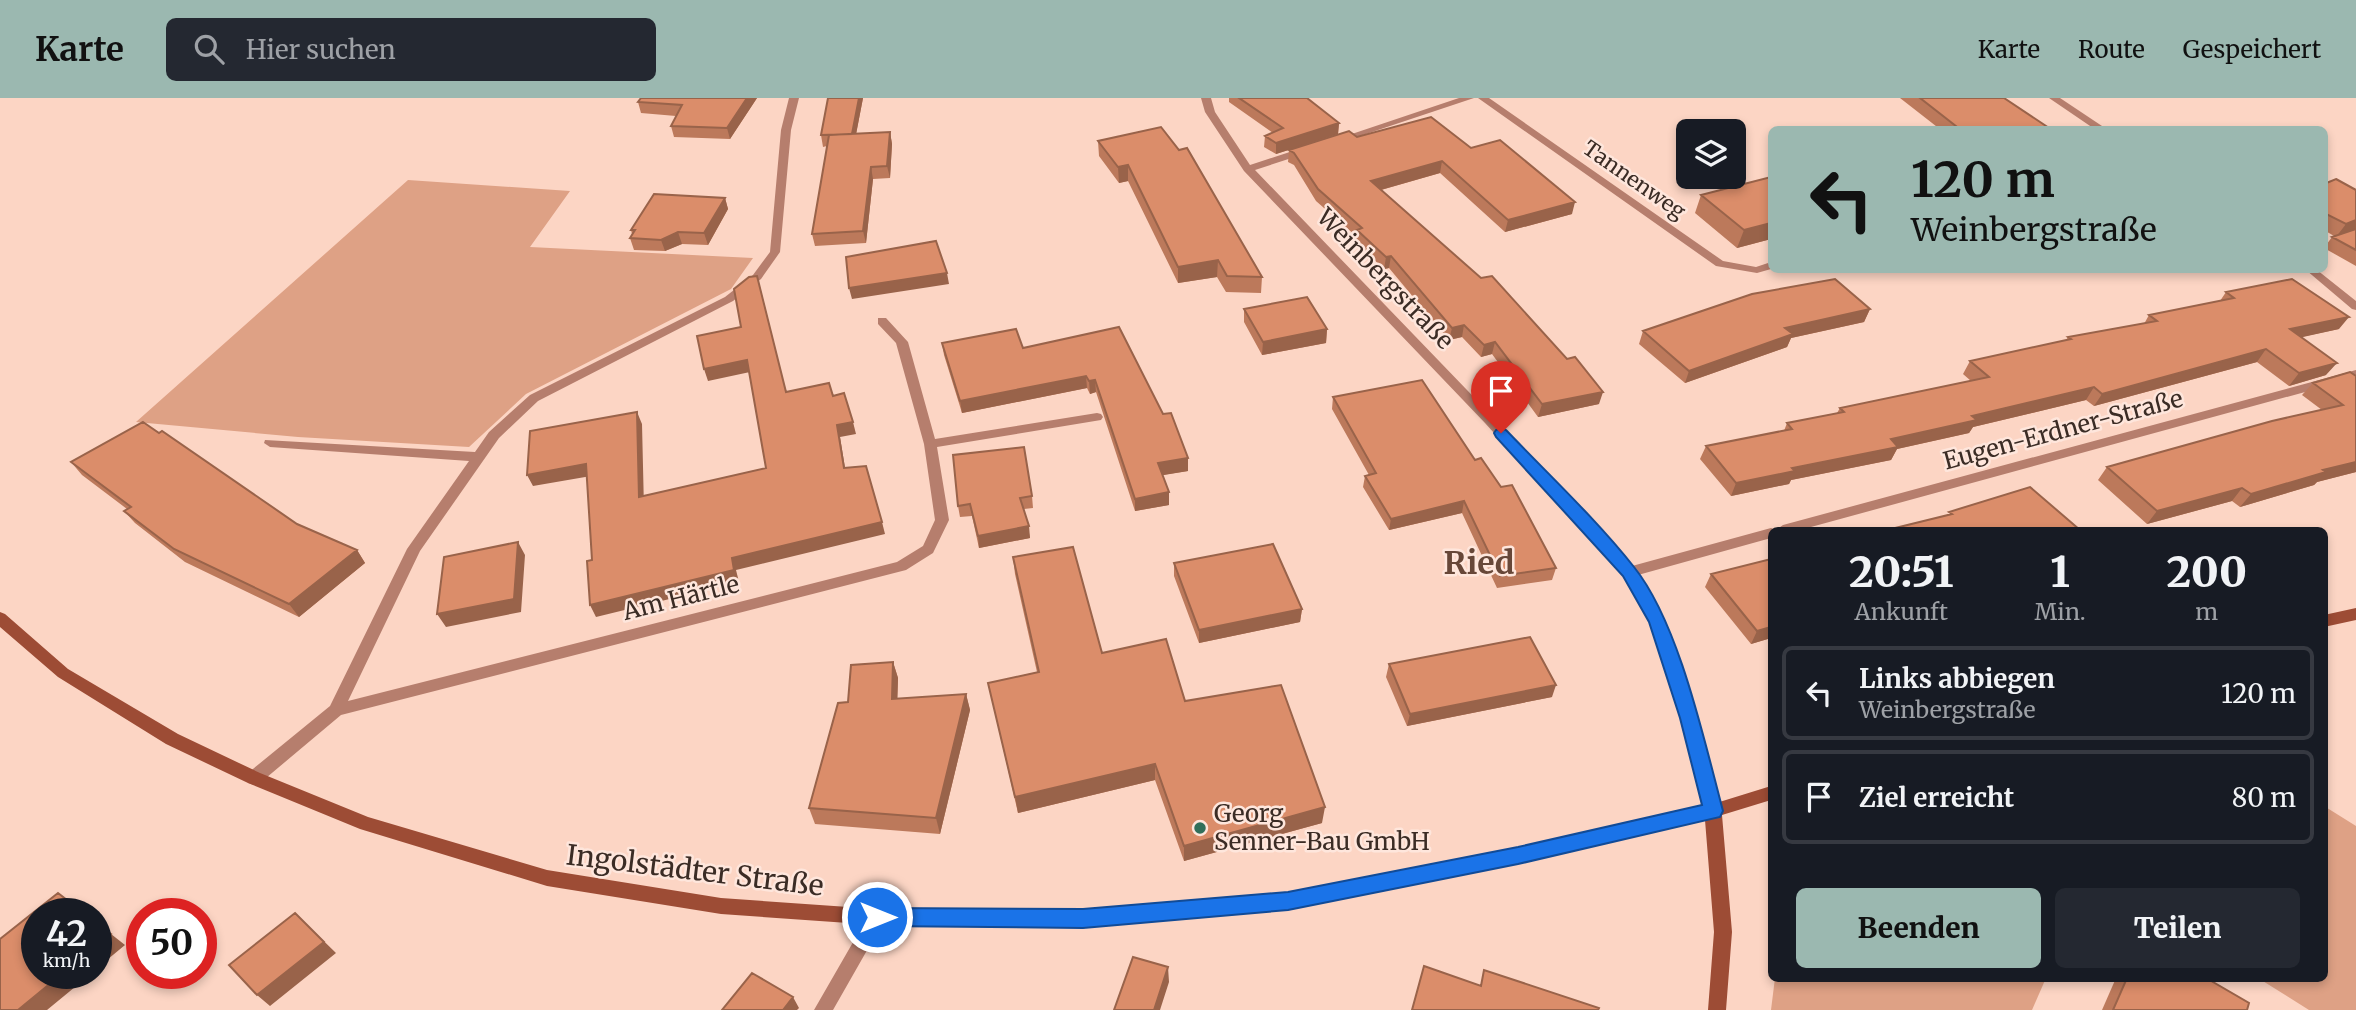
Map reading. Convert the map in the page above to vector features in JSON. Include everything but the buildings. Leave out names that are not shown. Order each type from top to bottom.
[{"type":"main road","points":[[2328,620],[2356,614]]},
{"type":"main road","name":"Ingolstädter Straße","points":[[0,618],[63,673],[172,739],[254,778],[366,824],[547,878],[721,906],[877,917],[1083,919],[1288,901],[1518,856],[1713,811],[1768,794]]},
{"type":"main road","points":[[1713,811],[1723,932],[1717,1010]]},
{"type":"street","name":"Am Härtle","points":[[254,778],[336,710],[414,549],[494,435],[534,398],[729,299],[757,277],[775,252],[786,130],[794,98]]},
{"type":"street","name":"Weinbergstraße","points":[[1206,98],[1210,112],[1248,169],[1465,395],[1629,572],[1657,622],[1689,718],[1713,811]]},
{"type":"street","points":[[1326,144],[1469,98]]},
{"type":"street","name":"Tannenweg","points":[[1483,98],[1720,264],[1757,270],[1768,266]]},
{"type":"street","points":[[2054,98],[2097,126]]},
{"type":"street","points":[[1248,169],[1313,148]]},
{"type":"street","points":[[2315,273],[2356,307]]},
{"type":"street","name":"Am Härtle","points":[[336,710],[901,566],[928,549],[942,520],[930,444],[902,342],[883,321]]},
{"type":"street","name":"Eugen-Erdner-Straße","points":[[1794,527],[2356,374]]},
{"type":"street","points":[[930,444],[1097,417]]},
{"type":"street","points":[[270,443],[478,457]]},
{"type":"street","points":[[1629,572],[1768,534]]},
{"type":"street","points":[[823,1010],[877,917]]},
{"type":"shaded area","points":[[408,180],[570,191],[530,247],[753,258],[731,289],[526,394],[469,447],[298,437],[136,422]]},
{"type":"shaded area","points":[[2328,808],[2356,826],[2356,1010],[2309,1010],[2264,982],[2328,982]]},
{"type":"shaded area","points":[[1774,982],[2044,982],[2032,1010],[1771,1010]]},
{"type":"place","name":"Georg Senner-Bau GmbH","points":[[1200,828]]},
{"type":"district","name":"Ried","points":[[1479,563]]},
{"type":"route","points":[[877,917],[1083,919],[1288,901],[1518,856],[1713,811],[1689,718],[1657,622],[1629,572],[1501,433]]}]
